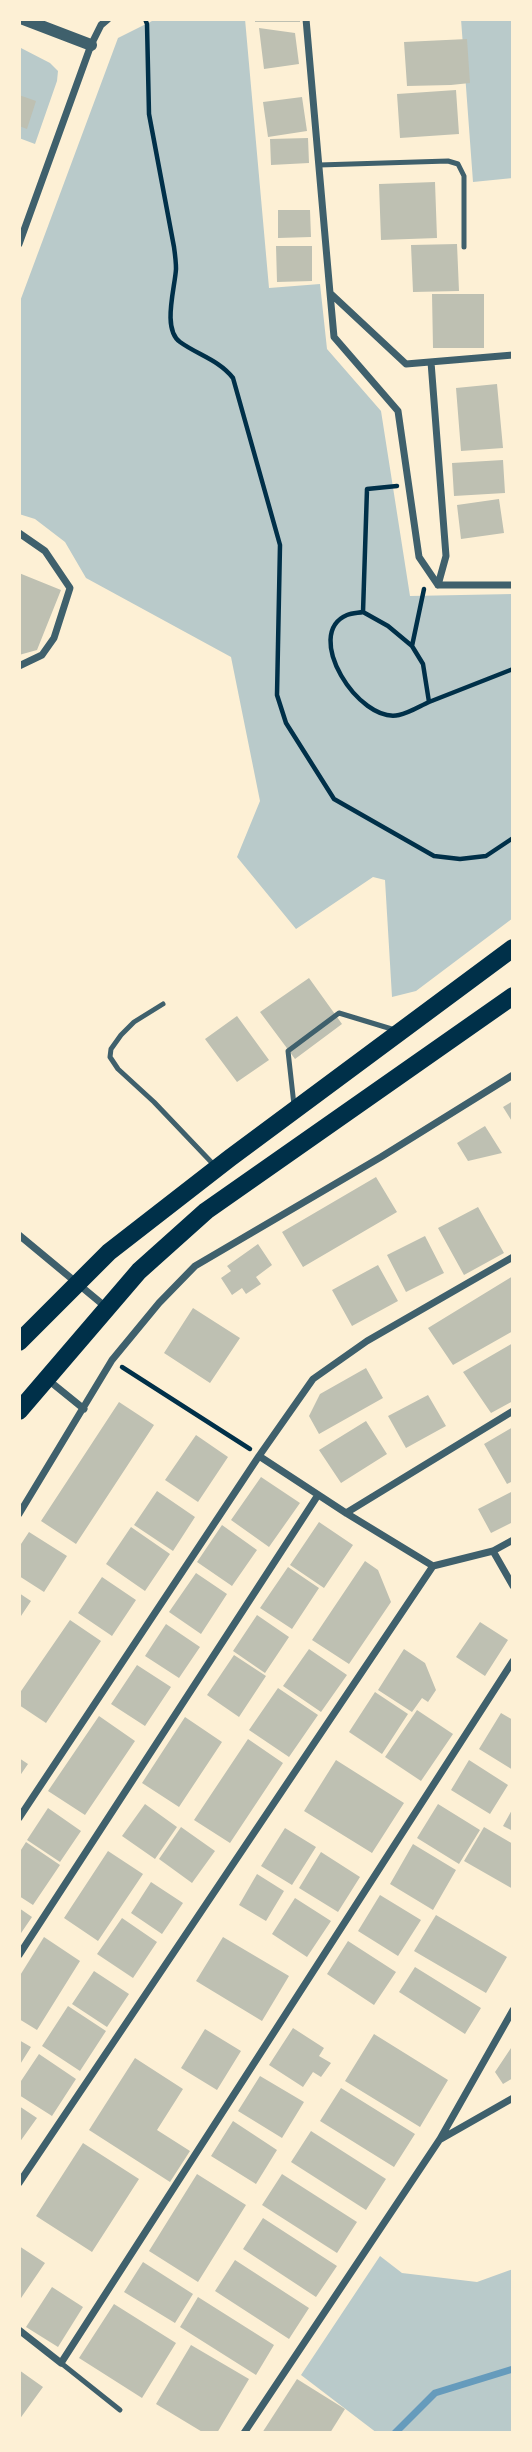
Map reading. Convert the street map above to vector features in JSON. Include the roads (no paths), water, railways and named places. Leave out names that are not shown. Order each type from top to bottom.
[{"type":"main road","points":[[19,1342],[109,1252],[513,948]]},
{"type":"main road","points":[[19,1411],[139,1271],[206,1211],[513,996]]},
{"type":"street","points":[[23,19],[91,45]]},
{"type":"street","points":[[19,244],[91,45],[101,25],[108,19]]},
{"type":"street","points":[[306,19],[334,337],[397,411],[419,557],[438,585]]},
{"type":"street","points":[[330,293],[406,363],[513,355]]},
{"type":"street","points":[[431,362],[446,556],[438,585]]},
{"type":"street","points":[[19,533],[46,551],[70,588],[54,638],[42,655],[19,666]]},
{"type":"street","points":[[438,585],[513,585]]},
{"type":"street","points":[[19,1514],[112,1360],[159,1303],[195,1266],[381,1157],[513,1074]]},
{"type":"street","points":[[19,1235],[107,1308]]},
{"type":"street","points":[[19,1818],[259,1455],[313,1379],[367,1341],[513,1256]]},
{"type":"street","points":[[47,1379],[84,1409]]},
{"type":"street","points":[[346,1513],[513,1411]]},
{"type":"street","points":[[259,1455],[346,1513],[433,1566]]},
{"type":"street","points":[[19,1955],[318,1494]]},
{"type":"street","points":[[19,2183],[433,1566],[493,1551],[513,1540]]},
{"type":"street","points":[[493,1551],[513,1586]]},
{"type":"street","points":[[19,2330],[61,2363],[513,1661]]},
{"type":"street","points":[[243,2433],[440,2139],[513,2010]]},
{"type":"street","points":[[440,2139],[513,2098]]},
{"type":"lane","points":[[318,165],[448,161],[458,164],[464,176],[464,247]]},
{"type":"lane","points":[[163,1004],[134,1022],[121,1035],[111,1049],[110,1057],[118,1069],[155,1102],[218,1168]]},
{"type":"lane","points":[[295,1110],[288,1051],[339,1013],[401,1031]]},
{"type":"lane","points":[[61,2363],[120,2410]]},
{"type":"waterway","points":[[395,2433],[435,2393],[513,2369]]}]
